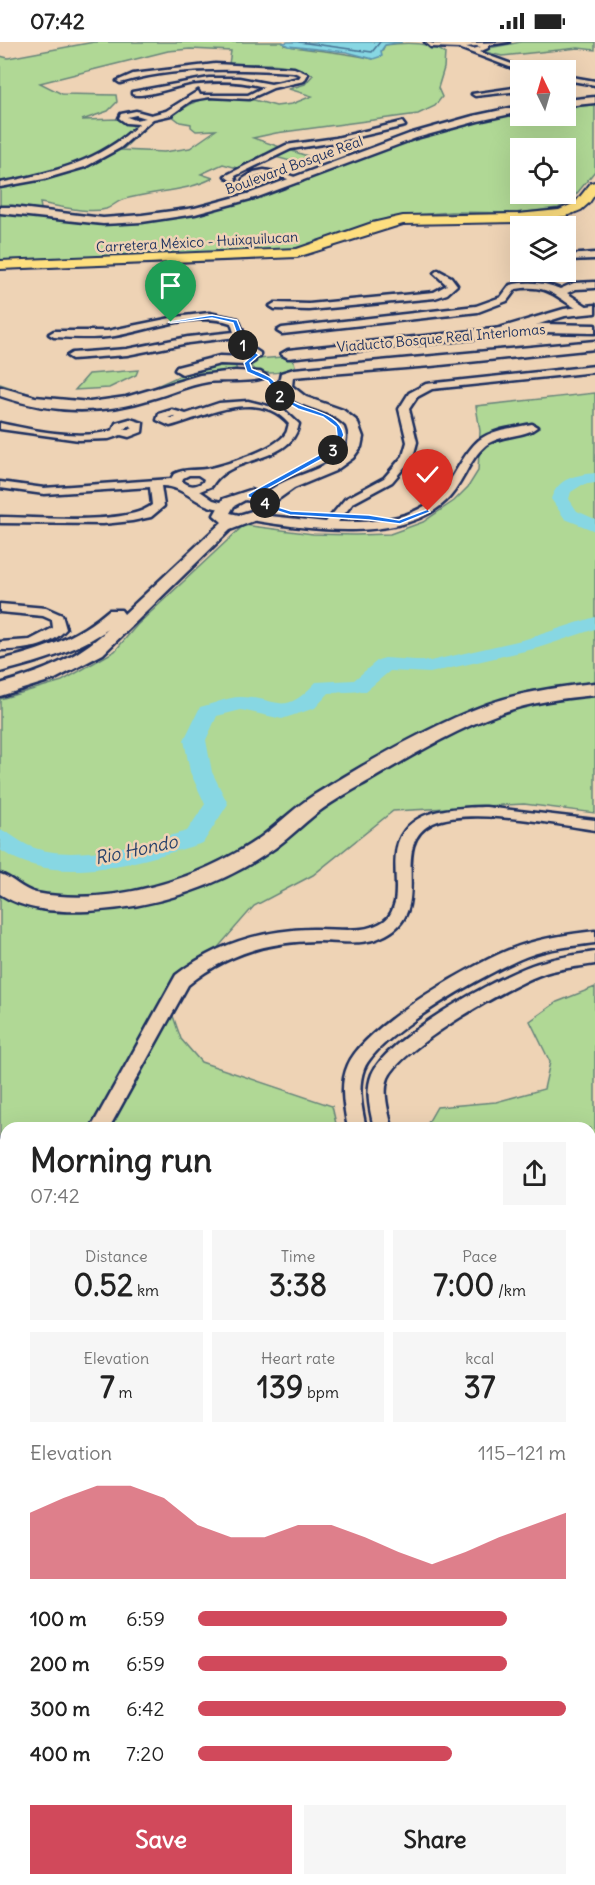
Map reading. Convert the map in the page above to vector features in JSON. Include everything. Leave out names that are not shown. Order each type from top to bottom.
[{"type":"main road","name":"Carretera México - Huixquilucan","points":[[0,266],[297,253],[324,247],[402,220],[517,218],[558,213],[579,206],[595,186]]},
{"type":"main road","name":"Viaducto Bosque Real Interlomas","points":[[0,379],[19,388],[45,395],[99,398],[138,391],[198,365],[229,359],[542,328],[595,329]]},
{"type":"main road","name":"Viaducto Bosque Real Interlomas","points":[[0,391],[22,399],[53,404],[99,405],[142,397],[193,380],[431,362],[595,345]]},
{"type":"main road","points":[[0,666],[53,652],[98,630],[233,515],[258,514],[265,502],[287,486],[336,464],[351,453],[356,445],[356,429],[351,422],[332,410],[295,397],[285,387],[290,374],[300,368],[301,363],[278,353]]},
{"type":"main road","points":[[0,690],[49,675],[97,650],[224,526],[245,496],[323,457],[339,439],[339,427],[333,421],[281,397],[263,376],[249,370],[246,365],[251,358]]},
{"type":"main road","points":[[245,496],[265,502]]},
{"type":"main road","points":[[0,882],[7,889],[24,898],[42,903],[102,903],[147,898],[177,890],[223,871],[269,842],[326,797],[486,711],[575,691],[595,689]]},
{"type":"street","points":[[428,42],[433,46],[469,44],[484,47]]},
{"type":"street","points":[[468,51],[510,43]]},
{"type":"street","points":[[461,46],[468,51],[510,65]]},
{"type":"street","points":[[484,47],[482,52],[484,54],[510,62]]},
{"type":"street","points":[[0,183],[70,162],[118,139],[133,127],[132,122],[164,115],[192,98],[210,95],[249,97],[271,86],[302,80],[305,74],[298,71],[236,66],[199,67],[133,76],[115,82]]},
{"type":"street","points":[[147,91],[222,78],[244,79],[271,86]]},
{"type":"street","points":[[576,81],[595,84]]},
{"type":"street","points":[[475,94],[510,90]]},
{"type":"street","points":[[576,98],[595,98]]},
{"type":"street","points":[[576,101],[595,98]]},
{"type":"street","name":"Boulevard Bosque Real","points":[[0,208],[39,207],[86,213],[132,212],[189,204],[242,182],[286,176],[338,152],[455,114],[510,104]]},
{"type":"street","name":"Boulevard Bosque Real","points":[[0,208],[88,220],[146,219],[196,211],[242,200],[299,180],[348,159],[464,120],[510,111]]},
{"type":"street","points":[[0,183],[82,166],[115,149],[149,117]]},
{"type":"street","points":[[242,182],[229,176],[290,147],[336,140],[402,124]]},
{"type":"street","points":[[70,162],[82,166]]},
{"type":"street","points":[[286,176],[299,180]]},
{"type":"street","points":[[576,257],[595,256]]},
{"type":"street","points":[[274,306],[309,307],[435,295],[444,292],[452,285],[448,279],[438,273]]},
{"type":"street","points":[[282,331],[457,313],[493,305],[504,299],[513,287],[521,285],[542,285],[560,293]]},
{"type":"street","points":[[560,293],[574,286],[595,285]]},
{"type":"street","points":[[560,293],[559,297],[584,310]]},
{"type":"street","points":[[392,300],[402,318]]},
{"type":"street","points":[[500,332],[584,310]]},
{"type":"street","points":[[54,334],[115,333],[212,316],[235,321],[236,354],[251,358]]},
{"type":"street","points":[[72,356],[135,351],[188,340],[236,334]]},
{"type":"street","points":[[190,489],[209,503],[233,515],[284,522],[334,520],[349,501],[388,480],[408,457],[412,442],[404,410],[413,395],[422,389],[443,384],[595,369]]},
{"type":"street","points":[[176,482],[180,487],[190,489],[205,486],[208,477],[288,438],[294,428],[291,420],[272,409],[240,404],[216,407],[183,418]]},
{"type":"street","points":[[0,426],[57,435],[100,436],[119,432]]},
{"type":"street","points":[[265,502],[290,513],[368,526],[400,522],[421,516],[442,499],[483,442],[502,434],[532,427]]},
{"type":"street","points":[[176,482],[182,473],[194,471],[208,477],[219,493],[245,496]]},
{"type":"street","points":[[0,485],[44,491],[176,482]]},
{"type":"street","points":[[0,520],[104,520],[147,515],[158,506],[155,485]]},
{"type":"street","points":[[0,608],[46,612],[58,618],[60,629],[46,640],[25,646],[0,646]]},
{"type":"street","points":[[103,1122],[182,980],[196,967],[213,957],[264,940],[290,935],[363,935],[375,933],[395,924],[403,908],[403,847],[412,831],[423,822],[460,813],[540,818],[595,825]]},
{"type":"street","points":[[356,1122],[353,1091],[357,1065],[370,1046],[390,1029],[505,959],[543,946],[595,936]]},
{"type":"street","points":[[382,1122],[377,1099],[378,1083],[382,1072],[397,1054],[516,979],[538,969],[595,958]]},
{"type":"green space","points":[[94,42],[283,42],[284,45],[373,59],[381,53],[385,45],[409,43],[425,45],[445,53],[444,68],[438,88],[442,97],[435,106],[418,114],[253,138],[310,157],[298,163],[264,154],[237,168],[223,164],[201,174],[213,178],[202,183],[134,197],[120,201],[106,209],[91,211],[40,203],[43,219],[88,222],[135,221],[204,212],[261,196],[367,154],[424,135],[501,114],[510,112],[510,126],[576,126],[576,104],[595,102],[595,171],[576,195],[576,138],[510,138],[510,204],[566,204],[558,208],[518,213],[451,212],[391,217],[312,245],[283,250],[0,260],[0,56],[8,58]],"holes":[[[190,49],[231,51],[229,64],[284,65],[313,75],[305,84],[289,89],[312,96],[292,104],[276,106],[254,100],[202,98],[171,115],[180,122],[191,124],[196,131],[216,130],[190,148],[164,152],[122,150],[150,124],[125,124],[118,119],[82,120],[108,111],[117,102],[116,95],[62,94],[40,83],[168,51]]]},
{"type":"green space","points":[[521,42],[595,42],[595,50],[578,48],[502,56],[485,52],[489,48]]},
{"type":"green space","points":[[282,357],[294,361],[295,366],[273,373],[261,372],[251,367],[251,363],[258,359]]},
{"type":"green space","points":[[234,362],[238,373],[99,403],[41,400],[0,387],[0,384],[42,398],[99,401],[139,394],[188,372]]},
{"type":"green space","points":[[138,370],[136,375],[109,388],[75,390],[89,374]]},
{"type":"green space","points":[[595,393],[595,813],[524,804],[393,811],[313,875],[254,906],[180,991],[173,1016],[181,1039],[201,1062],[332,1106],[336,1122],[0,1122],[0,699],[62,681],[115,651],[137,625],[244,525],[313,534],[355,535],[390,534],[423,522],[454,501],[468,487],[478,471],[480,431],[476,406]]},
{"type":"green space","points":[[595,987],[595,1122],[428,1122],[437,1107],[496,1102],[544,1089],[550,1062],[530,1021],[557,1002]]},
{"type":"water","points":[[402,42],[385,45],[381,51],[382,56],[373,59],[347,52],[288,46],[283,43]]},
{"type":"waterway","name":"Rio Hondo","points":[[595,478],[578,480],[563,489],[560,499],[571,515],[595,526]]},
{"type":"waterway","name":"Rio Hondo","points":[[0,838],[28,855],[73,860],[114,857],[195,837],[217,804],[201,772],[195,740],[208,712],[241,703],[282,712],[308,703],[323,687],[359,686],[385,664],[430,667],[531,644],[595,623]]},
{"type":"route","points":[[171,322],[212,316],[235,321],[245,348],[256,355],[246,365],[249,370],[270,380],[281,397],[325,416],[339,427],[341,435],[333,450],[250,495],[266,500],[265,505],[277,510],[312,515],[400,522],[421,516],[428,511]]}]
